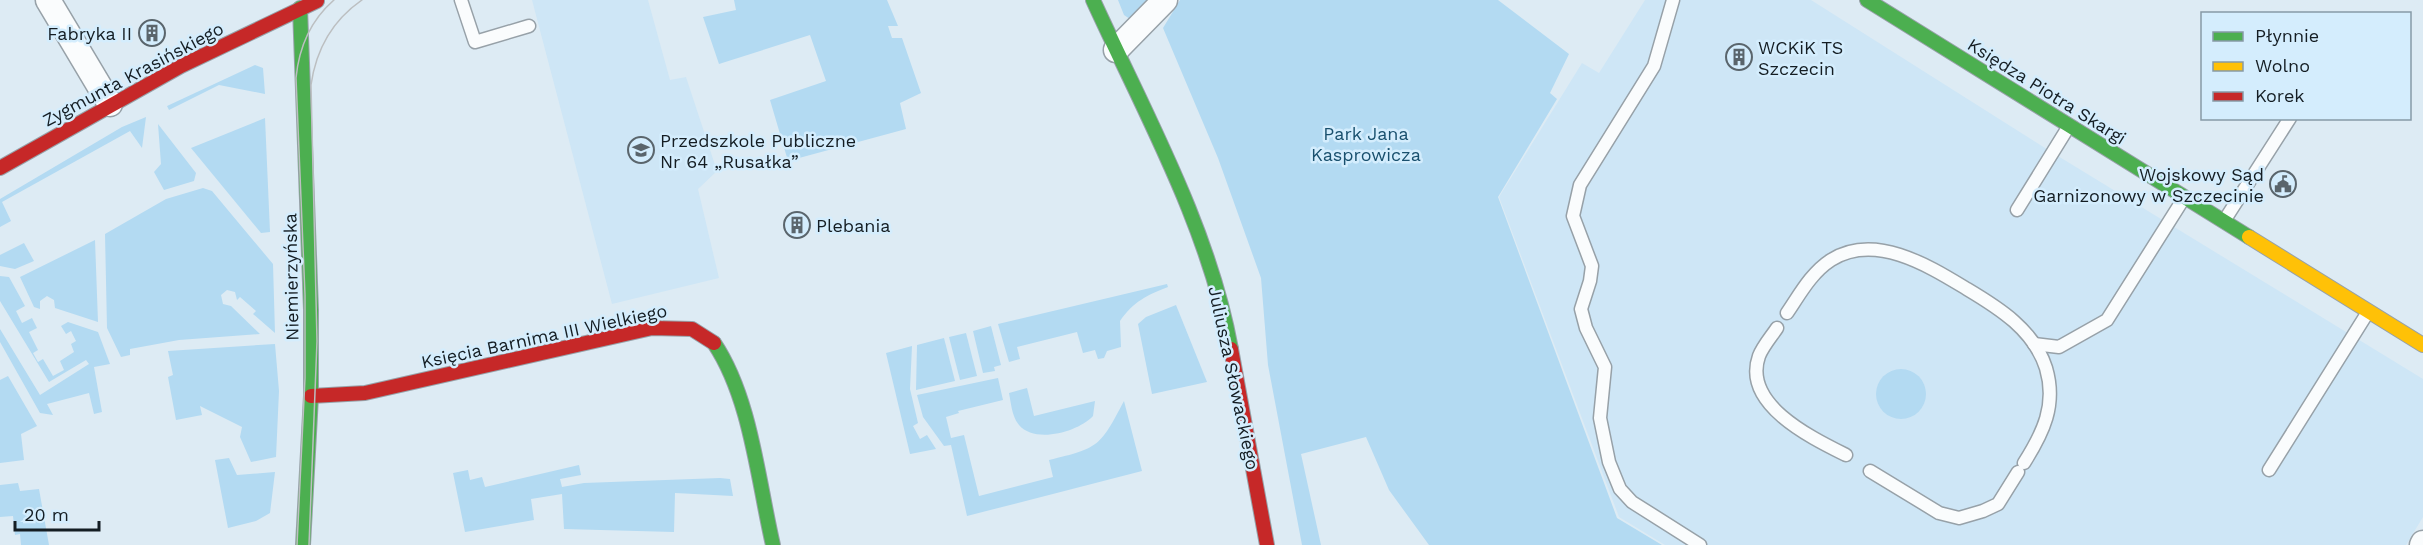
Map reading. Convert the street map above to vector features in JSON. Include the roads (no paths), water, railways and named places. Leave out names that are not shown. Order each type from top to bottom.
[{"type":"street","points":[[48,0],[110,104]]},
{"type":"street","name":"Zygmunta Krasińskiego","points":[[0,168],[181,66],[319,0]]},
{"type":"street","name":"Juliusza Słowackiego","points":[[1093,0],[1185,203],[1216,286],[1229,338],[1267,545]]},
{"type":"street","name":"Juliusza Słowackiego","points":[[1102,0],[1116,50]]},
{"type":"street","points":[[1116,50],[1165,0]]},
{"type":"street","name":"Księdza Piotra Skargi","points":[[1867,0],[2423,345]]},
{"type":"street","name":"Niemierzyńska","points":[[300,8],[310,271],[311,396],[303,545]]},
{"type":"street","name":"Księcia Barnima III Wielkiego","points":[[311,396],[365,393],[652,328],[668,326],[692,328],[713,342],[734,383],[773,545]]},
{"type":"lane","points":[[461,0],[475,42],[529,26]]},
{"type":"lane","points":[[1673,0],[1654,66],[1580,184],[1573,216],[1592,266],[1581,309],[1586,328],[1605,366],[1600,418],[1609,462],[1620,489],[1632,502],[1700,545]]},
{"type":"lane","points":[[2224,221],[2289,120]]},
{"type":"lane","points":[[2017,210],[2069,125]]},
{"type":"lane","points":[[2046,369],[2059,347],[2107,320],[2184,197]]},
{"type":"lane","points":[[1787,313],[1810,278],[1831,260],[1856,252],[1882,251],[1928,265],[1998,308],[2034,344],[2046,369],[2049,415],[2042,434],[1998,504],[1983,512],[1959,518],[1939,513],[1870,471]]},
{"type":"lane","points":[[2270,470],[2368,311]]},
{"type":"lane","points":[[1777,328],[1760,355],[1756,373],[1761,394],[1775,412],[1846,455]]},
{"type":"lane","points":[[2034,344],[2059,347]]},
{"type":"tram line","points":[[297,545],[305,378],[305,295],[296,78],[303,45],[319,16],[334,0]]},
{"type":"tram line","points":[[309,545],[317,341],[311,85],[317,60],[334,26],[362,0]]},
{"type":"place","name":"Fabryka II","points":[[152,33]]},
{"type":"place","name":"WCKiK TS Szczecin","points":[[1739,57]]},
{"type":"place","name":"Przedszkole Publiczne Nr 64 „Rusałka”","points":[[641,150]]},
{"type":"place","name":"Wojskowy Sąd Garnizonowy w Szczecinie","points":[[2283,184]]},
{"type":"place","name":"Plebania","points":[[797,225]]},
{"type":"park label","name":"Park Jana Kasprowicza","points":[[1366,143]]}]
